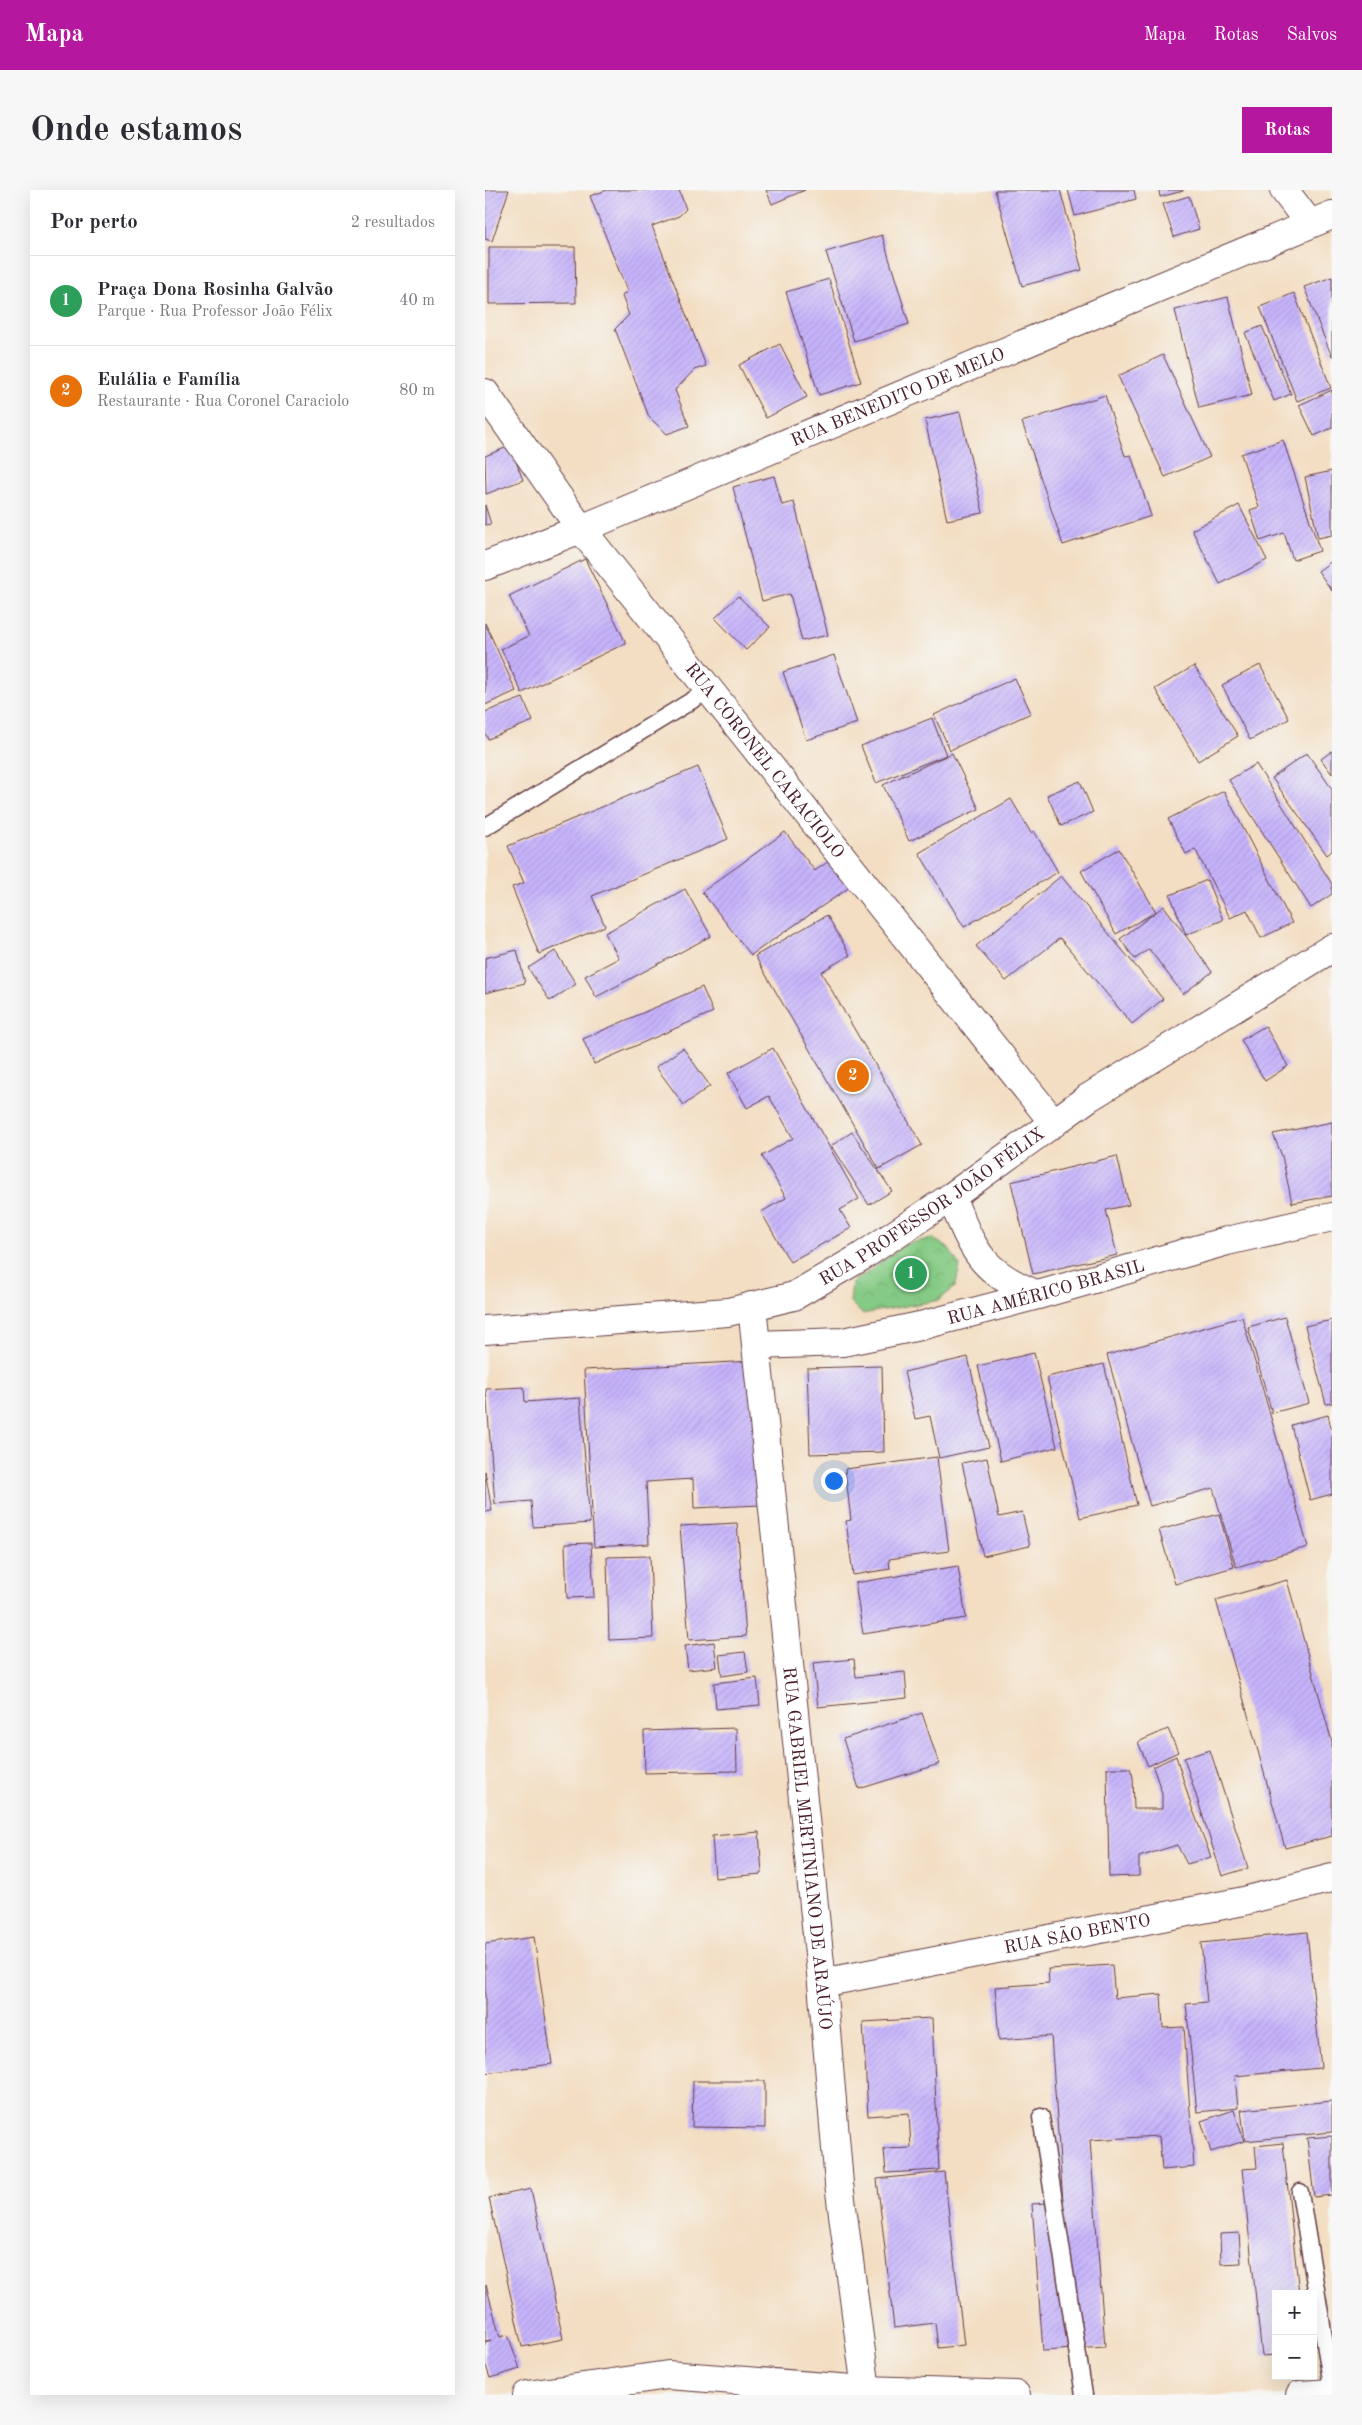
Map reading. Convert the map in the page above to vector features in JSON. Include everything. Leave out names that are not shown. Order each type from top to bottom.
[{"type":"street","name":"RUA BENEDITO DE MELO","points":[[485,566],[581,529],[1320,219],[1284,190]]},
{"type":"street","name":"RUA CORONEL CARACIOLO","points":[[485,393],[581,529],[1054,1123]]},
{"type":"street","name":"RUA PROFESSOR JOÃO FÉLIX","points":[[485,1330],[728,1312],[794,1296],[861,1257],[951,1197],[1113,1082],[1332,948]]},
{"type":"street","points":[[951,1197],[974,1250],[991,1271],[1016,1287],[1037,1295]]},
{"type":"street","name":"RUA AMÉRICO BRASIL","points":[[756,1345],[843,1342],[920,1326],[1227,1241],[1332,1217]]},
{"type":"street","name":"RUA GABRIEL MERTINIANO DE ARAÚJO","points":[[752,1306],[822,1982],[839,2184],[866,2390]]},
{"type":"street","name":"RUA SÃO BENTO","points":[[822,1982],[1244,1901],[1332,1878]]},
{"type":"street","points":[[527,2395],[668,2376],[866,2390],[1016,2395]]},
{"type":"street","points":[[1300,2395],[1332,2393]]},
{"type":"lane","points":[[485,827],[709,690]]},
{"type":"lane","points":[[1041,2117],[1084,2395]]},
{"type":"lane","points":[[1300,2192],[1332,2386]]},
{"type":"green space","points":[[932,1238],[948,1248],[960,1266],[955,1287],[939,1300],[862,1314],[850,1302],[852,1283],[906,1244]]},
{"type":"building","points":[[485,190],[509,190],[492,241],[485,239]]},
{"type":"building","points":[[607,190],[679,190],[686,209],[679,216],[652,226],[706,366],[694,370],[675,390],[689,426],[667,434],[649,417],[615,329],[629,315],[622,296],[627,291],[590,196]]},
{"type":"building","points":[[766,190],[805,190],[772,204]]},
{"type":"building","points":[[995,190],[1060,190],[1082,270],[1022,286]]},
{"type":"building","points":[[1068,190],[1134,190],[1136,199],[1075,216]]},
{"type":"building","points":[[1159,190],[1183,190],[1183,191],[1160,197]]},
{"type":"building","points":[[1189,196],[1199,229],[1174,237],[1163,204]]},
{"type":"building","points":[[882,235],[909,324],[854,341],[826,252]]},
{"type":"building","points":[[489,247],[575,247],[576,303],[489,304]]},
{"type":"building","points":[[1332,277],[1332,357],[1304,287]]},
{"type":"building","points":[[829,279],[861,382],[819,395],[786,292]]},
{"type":"building","points":[[1294,293],[1331,388],[1297,401],[1260,307]]},
{"type":"building","points":[[1228,297],[1252,395],[1199,408],[1175,310]]},
{"type":"building","points":[[1262,326],[1291,394],[1274,401],[1245,333]]},
{"type":"building","points":[[780,344],[807,397],[766,418],[739,365]]},
{"type":"building","points":[[1163,355],[1210,457],[1165,477],[1118,376]]},
{"type":"building","points":[[1332,390],[1332,428],[1314,436],[1299,405]]},
{"type":"building","points":[[1105,395],[1125,456],[1131,455],[1151,516],[1063,545],[1022,422]]},
{"type":"building","points":[[960,412],[983,513],[947,520],[925,420]]},
{"type":"building","points":[[1283,440],[1320,551],[1293,560],[1284,533],[1260,541],[1250,510],[1259,507],[1241,454]]},
{"type":"building","points":[[510,446],[523,480],[486,494],[485,456]]},
{"type":"building","points":[[1332,471],[1332,535],[1318,538],[1305,477]]},
{"type":"building","points":[[774,476],[782,505],[794,502],[828,635],[802,641],[790,594],[762,601],[733,487]]},
{"type":"building","points":[[485,505],[491,524],[485,525]]},
{"type":"building","points":[[1239,505],[1267,560],[1220,584],[1192,530]]},
{"type":"building","points":[[585,559],[626,643],[522,693],[501,649],[529,636],[509,596]]},
{"type":"building","points":[[1332,561],[1332,591],[1318,571]]},
{"type":"building","points":[[738,596],[770,627],[746,650],[715,618]]},
{"type":"building","points":[[485,623],[516,691],[485,705]]},
{"type":"building","points":[[834,655],[857,723],[806,740],[783,672]]},
{"type":"building","points":[[1260,665],[1289,719],[1250,740],[1222,685]]},
{"type":"building","points":[[1194,666],[1238,736],[1198,761],[1155,689]]},
{"type":"building","points":[[1015,678],[1031,713],[950,750],[934,715]]},
{"type":"building","points":[[523,698],[533,721],[488,739],[485,733],[485,712]]},
{"type":"building","points":[[932,718],[946,755],[876,783],[861,746]]},
{"type":"building","points":[[1332,751],[1332,774],[1321,759]]},
{"type":"building","points":[[952,753],[979,809],[909,841],[883,785]]},
{"type":"building","points":[[1307,753],[1332,789],[1332,851],[1327,855],[1272,778]]},
{"type":"building","points":[[1256,764],[1332,884],[1332,894],[1311,908],[1229,780]]},
{"type":"building","points":[[698,767],[728,839],[592,896],[605,926],[539,954],[512,887],[524,883],[508,846]]},
{"type":"building","points":[[1080,781],[1093,812],[1061,826],[1047,795]]},
{"type":"building","points":[[1224,791],[1292,923],[1261,938],[1247,910],[1230,918],[1195,849],[1186,854],[1168,819]]},
{"type":"building","points":[[1011,799],[1031,833],[1034,831],[1058,872],[964,927],[919,853]]},
{"type":"building","points":[[785,832],[815,871],[833,858],[853,885],[751,955],[702,892]]},
{"type":"building","points":[[1119,849],[1156,912],[1116,934],[1081,871]]},
{"type":"building","points":[[1061,876],[1163,999],[1132,1024],[1060,938],[1006,981],[976,946]]},
{"type":"building","points":[[1207,880],[1223,920],[1186,935],[1170,895]]},
{"type":"building","points":[[685,889],[711,936],[596,997],[585,976],[619,958],[605,933]]},
{"type":"building","points":[[1164,906],[1212,972],[1183,994],[1149,949],[1135,959],[1120,939]]},
{"type":"building","points":[[827,915],[850,955],[821,972],[922,1145],[879,1169],[755,956]]},
{"type":"building","points":[[517,950],[525,983],[485,993],[485,958]]},
{"type":"building","points":[[555,951],[576,984],[550,1001],[528,968]]},
{"type":"building","points":[[702,987],[713,1012],[594,1064],[583,1039]]},
{"type":"building","points":[[1265,1026],[1288,1066],[1265,1081],[1241,1040]]},
{"type":"building","points":[[683,1048],[710,1086],[684,1105],[656,1067]]},
{"type":"building","points":[[773,1048],[859,1199],[840,1210],[851,1228],[790,1262],[761,1212],[786,1198],[762,1156],[793,1138],[769,1096],[747,1108],[728,1073]]},
{"type":"building","points":[[1332,1122],[1332,1196],[1292,1203],[1282,1156],[1273,1134]]},
{"type":"building","points":[[852,1132],[892,1191],[869,1205],[831,1146]]},
{"type":"building","points":[[1117,1156],[1129,1205],[1106,1210],[1117,1255],[1033,1274],[1011,1182]]},
{"type":"building","points":[[1242,1317],[1308,1547],[1236,1567],[1213,1488],[1150,1506],[1107,1355]]},
{"type":"building","points":[[1285,1317],[1309,1403],[1272,1413],[1248,1327]]},
{"type":"building","points":[[1332,1320],[1332,1403],[1326,1404],[1305,1326]]},
{"type":"building","points":[[1034,1353],[1057,1447],[1001,1461],[978,1366]]},
{"type":"building","points":[[968,1357],[989,1447],[939,1458],[930,1416],[915,1419],[904,1372]]},
{"type":"building","points":[[752,1361],[760,1505],[694,1508],[693,1479],[646,1482],[649,1544],[594,1547],[584,1370]]},
{"type":"building","points":[[1104,1364],[1137,1505],[1080,1518],[1047,1377]]},
{"type":"building","points":[[882,1366],[884,1452],[810,1454],[807,1368]]},
{"type":"building","points":[[524,1387],[525,1402],[580,1398],[590,1523],[533,1527],[531,1501],[495,1504],[486,1389]]},
{"type":"building","points":[[1328,1415],[1332,1432],[1332,1494],[1310,1500],[1291,1425]]},
{"type":"building","points":[[937,1457],[949,1551],[889,1559],[890,1569],[853,1575],[846,1521],[851,1520],[845,1469]]},
{"type":"building","points":[[987,1458],[999,1517],[1022,1512],[1030,1546],[983,1556],[962,1463]]},
{"type":"building","points":[[485,1471],[492,1511],[485,1512]]},
{"type":"building","points":[[1219,1514],[1234,1567],[1175,1584],[1159,1530]]},
{"type":"building","points":[[737,1523],[746,1636],[689,1640],[680,1526]]},
{"type":"building","points":[[591,1543],[594,1597],[567,1598],[565,1544]]},
{"type":"building","points":[[650,1556],[653,1638],[609,1640],[607,1557]]},
{"type":"building","points":[[958,1566],[966,1618],[863,1634],[855,1583]]},
{"type":"building","points":[[1287,1580],[1332,1742],[1332,1836],[1285,1848],[1216,1600]]},
{"type":"building","points":[[714,1642],[717,1667],[688,1670],[685,1646]]},
{"type":"building","points":[[745,1652],[748,1672],[722,1676],[719,1655]]},
{"type":"building","points":[[854,1659],[856,1677],[905,1672],[907,1698],[818,1707],[813,1663]]},
{"type":"building","points":[[757,1678],[760,1705],[716,1709],[714,1683]]},
{"type":"building","points":[[922,1713],[939,1764],[859,1789],[843,1739]]},
{"type":"building","points":[[736,1728],[737,1771],[645,1773],[644,1731]]},
{"type":"building","points":[[1168,1729],[1178,1752],[1148,1766],[1138,1742]]},
{"type":"building","points":[[1210,1750],[1248,1868],[1222,1876],[1184,1758]]},
{"type":"building","points":[[1176,1756],[1191,1805],[1211,1857],[1187,1864],[1177,1845],[1139,1857],[1139,1876],[1109,1877],[1107,1768],[1130,1768],[1133,1777],[1134,1809],[1162,1809],[1162,1793],[1153,1767]]},
{"type":"building","points":[[759,1832],[762,1874],[715,1878],[712,1836]]},
{"type":"building","points":[[1307,1932],[1321,2068],[1235,2076],[1238,2108],[1197,2112],[1186,2004],[1207,2002],[1201,1943]]},
{"type":"building","points":[[534,1937],[552,2064],[485,2073],[485,1944]]},
{"type":"building","points":[[1112,1965],[1115,1998],[1161,1994],[1163,2028],[1184,2027],[1194,2167],[1162,2170],[1159,2136],[1090,2140],[1105,2347],[1043,2351],[1032,2204],[1063,2202],[1051,2036],[999,2040],[995,1987],[1049,1983],[1048,1969]]},
{"type":"building","points":[[932,2018],[939,2170],[886,2173],[884,2149],[911,2148],[909,2113],[868,2116],[863,2022]]},
{"type":"building","points":[[693,2081],[765,2081],[765,2128],[692,2127]]},
{"type":"building","points":[[1332,2101],[1332,2132],[1245,2141],[1241,2110]]},
{"type":"building","points":[[1234,2110],[1244,2141],[1211,2152],[1201,2121]]},
{"type":"building","points":[[1332,2136],[1332,2195],[1314,2197],[1307,2138]]},
{"type":"building","points":[[1283,2143],[1299,2290],[1272,2290],[1272,2355],[1262,2356],[1242,2169],[1257,2168],[1255,2146]]},
{"type":"building","points":[[944,2172],[964,2345],[938,2348],[935,2323],[894,2328],[877,2179]]},
{"type":"building","points":[[531,2189],[563,2339],[522,2347],[489,2198]]},
{"type":"building","points":[[1239,2233],[1241,2263],[1221,2264],[1220,2234]]},
{"type":"building","points":[[486,2285],[500,2337],[508,2335],[520,2369],[490,2378],[485,2363],[485,2342],[491,2340],[485,2341]]},
{"type":"place","name":"Eulália e Família","points":[[853,1076]]},
{"type":"place","name":"Praça Dona Rosinha Galvão","points":[[911,1274]]}]
